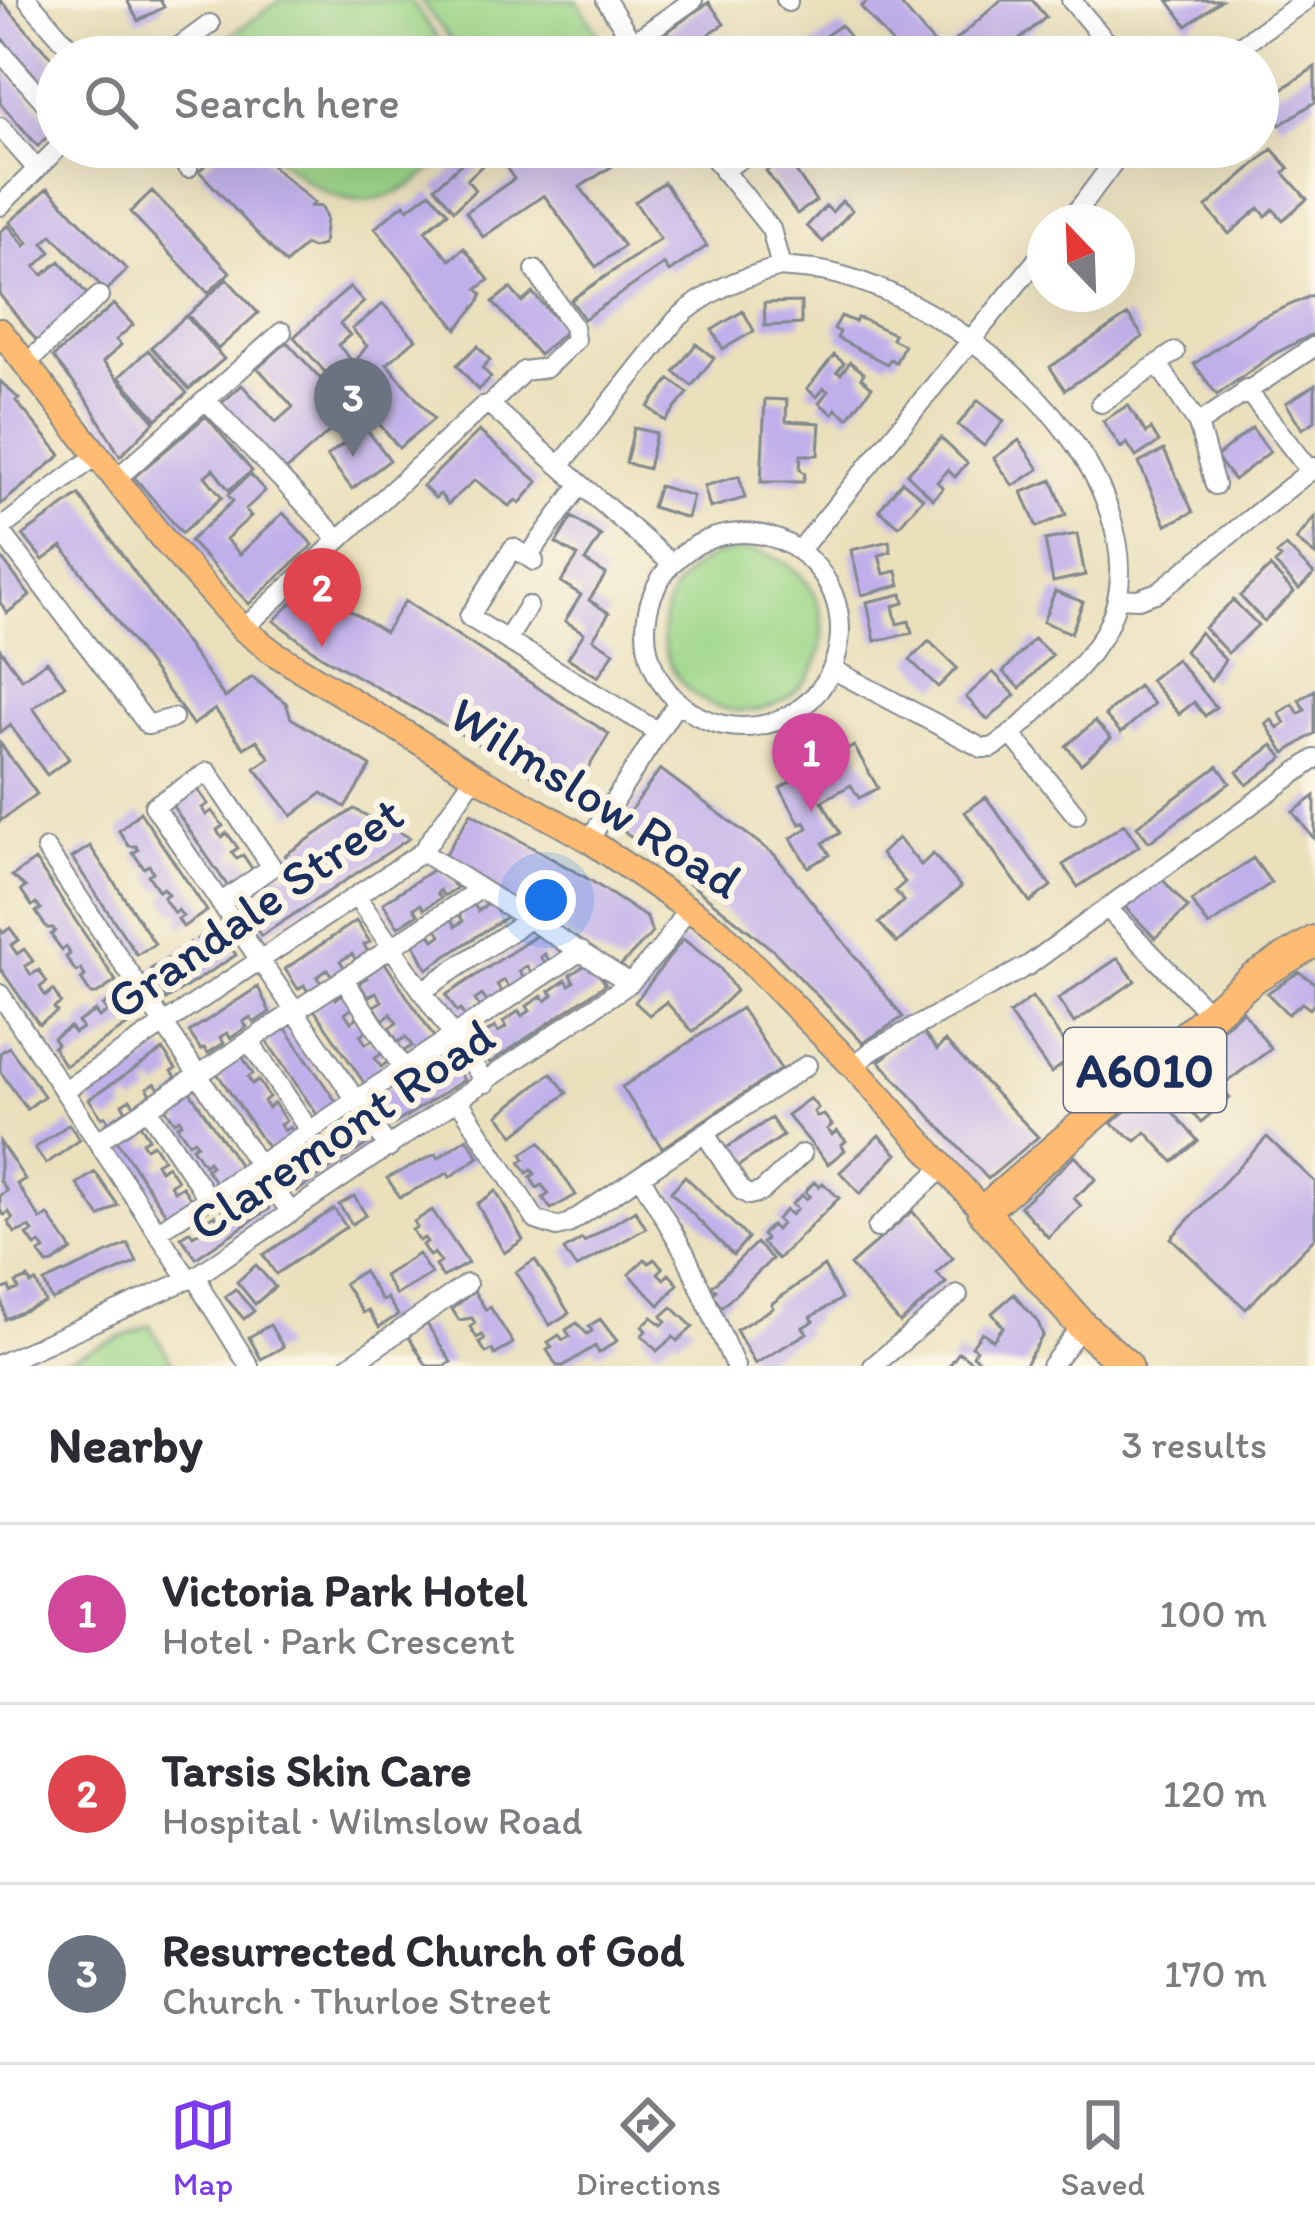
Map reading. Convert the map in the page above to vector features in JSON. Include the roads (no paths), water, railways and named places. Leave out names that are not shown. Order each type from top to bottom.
[{"type":"highway","name":"A6010","points":[[983,1210],[1253,978],[1310,950]]},
{"type":"highway","name":"Wilmslow Road","points":[[983,1210],[1082,1326],[1126,1366]]},
{"type":"main road","name":"Wilmslow Road","points":[[0,331],[206,592],[243,629],[274,653],[475,776],[590,840],[688,907],[744,951],[983,1210]]},
{"type":"street","points":[[28,0],[60,36]]},
{"type":"street","points":[[606,0],[628,36]]},
{"type":"street","points":[[653,36],[693,0]]},
{"type":"street","points":[[1071,0],[1101,36]]},
{"type":"street","points":[[1254,36],[1306,0]]},
{"type":"street","points":[[195,36],[210,25]]},
{"type":"street","points":[[0,51],[36,92]]},
{"type":"street","points":[[0,127],[36,168]]},
{"type":"street","points":[[721,168],[771,229],[782,267]]},
{"type":"street","points":[[723,171],[727,168]]},
{"type":"street","points":[[1082,204],[1109,168]]},
{"type":"street","points":[[0,206],[37,169]]},
{"type":"street","points":[[560,466],[676,320],[697,301],[740,278],[782,267],[828,272],[874,288],[968,340],[1042,400],[1094,471],[1120,550],[1117,598],[1101,639],[1076,670],[992,748],[982,748],[832,669]]},
{"type":"street","points":[[243,629],[524,371],[546,368],[575,340],[573,326],[535,270]]},
{"type":"street","points":[[799,551],[1027,271]]},
{"type":"street","points":[[26,364],[99,296]]},
{"type":"street","points":[[116,479],[282,332]]},
{"type":"street","points":[[1198,424],[1315,346]]},
{"type":"street","points":[[1101,403],[1175,352]]},
{"type":"street","points":[[1158,364],[1198,424],[1215,485]]},
{"type":"street","points":[[1117,598],[1138,599],[1159,592],[1312,469],[1246,389]]},
{"type":"street","points":[[206,400],[339,540]]},
{"type":"street","points":[[487,406],[670,563]]},
{"type":"street","points":[[97,455],[0,529],[148,725],[173,718]]},
{"type":"street","points":[[580,484],[533,560],[513,548],[469,617],[658,732]]},
{"type":"street","points":[[729,532],[778,539],[799,551],[826,581],[836,604],[838,648],[818,694],[800,709],[763,725],[720,723],[677,703],[656,670],[647,644],[647,616],[670,563],[688,548],[729,532]]},
{"type":"street","points":[[507,640],[528,606]]},
{"type":"street","points":[[590,840],[677,703]]},
{"type":"street","points":[[1011,734],[1076,815]]},
{"type":"street","points":[[854,1066],[869,1052],[1029,965],[1313,763]]},
{"type":"street","points":[[220,903],[272,867],[208,772],[154,806],[259,961],[389,1148]]},
{"type":"street","name":"Grandale Street","points":[[65,1090],[422,852],[475,776]]},
{"type":"street","points":[[46,849],[291,1213]]},
{"type":"street","points":[[422,852],[630,983]]},
{"type":"street","points":[[98,1141],[480,889]]},
{"type":"street","points":[[356,896],[486,1083]]},
{"type":"street","name":"Claremont Road","points":[[2,1358],[193,1278],[630,983],[664,945],[688,907]]},
{"type":"street","points":[[1107,908],[1210,1014]]},
{"type":"street","points":[[422,991],[529,920]]},
{"type":"street","points":[[157,1232],[581,951]]},
{"type":"street","points":[[345,981],[403,1068]]},
{"type":"street","points":[[0,994],[249,1366]]},
{"type":"street","points":[[0,1034],[20,1021]]},
{"type":"street","points":[[249,1041],[309,1130]]},
{"type":"street","points":[[459,1101],[536,1220],[545,1225],[568,1224],[807,1065]]},
{"type":"street","points":[[147,1108],[208,1198]]},
{"type":"street","points":[[706,1136],[748,1195],[761,1192],[802,1154]]},
{"type":"street","points":[[877,1228],[944,1167]]},
{"type":"street","points":[[642,1179],[685,1253],[735,1366]]},
{"type":"street","points":[[349,1366],[467,1284]]},
{"type":"street","points":[[872,1366],[958,1294]]},
{"type":"street","points":[[1051,1366],[1082,1326]]},
{"type":"place","name":"Resurrected Church of God","points":[[353,457]]},
{"type":"place","name":"Tarsis Skin Care","points":[[322,647]]},
{"type":"place","name":"Victoria Park Hotel","points":[[811,812]]}]
